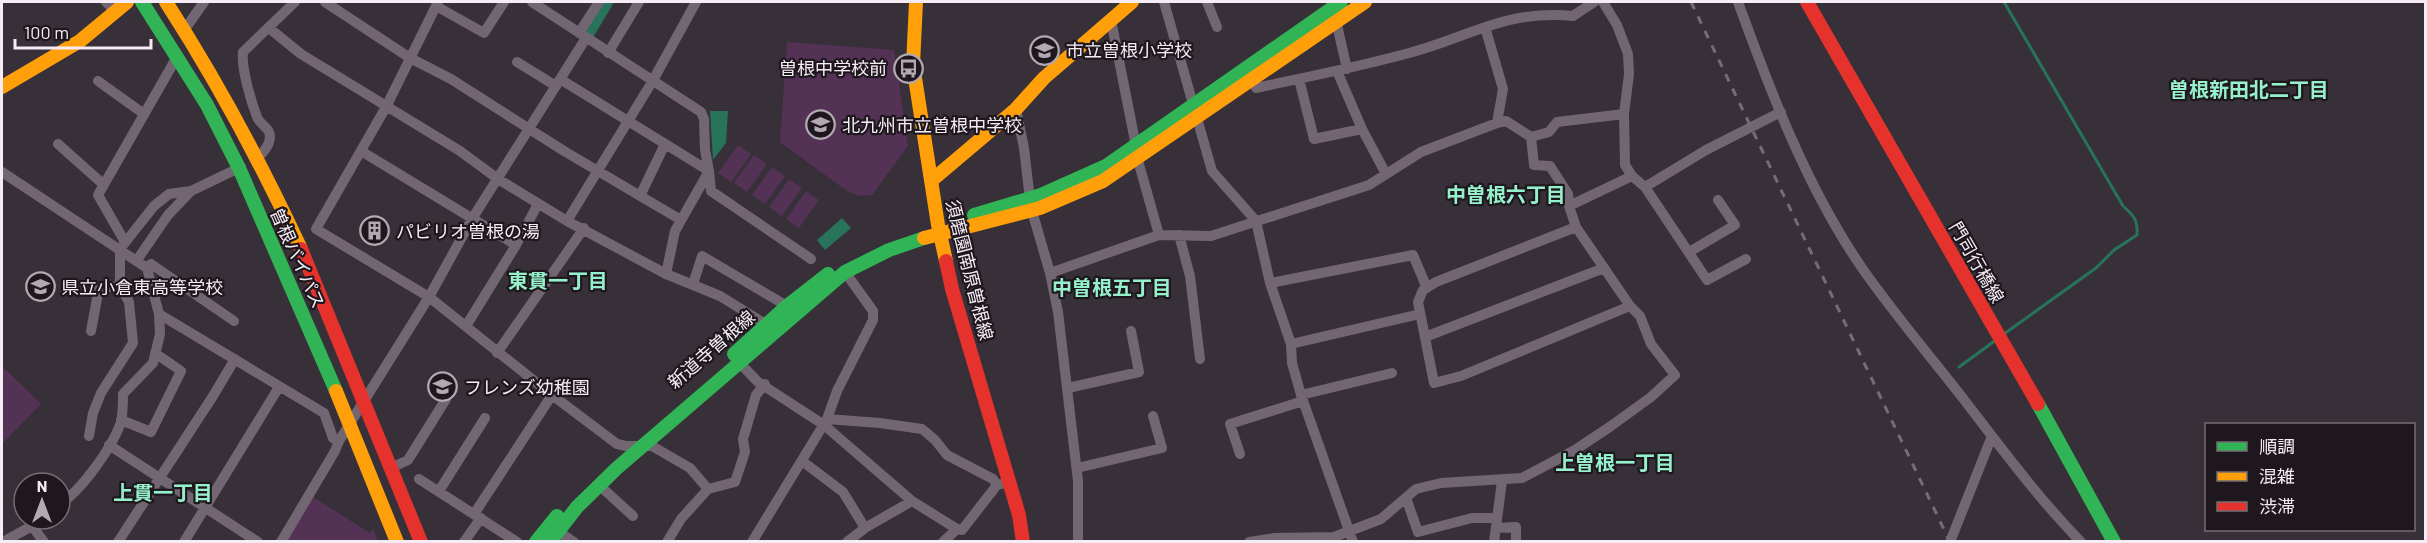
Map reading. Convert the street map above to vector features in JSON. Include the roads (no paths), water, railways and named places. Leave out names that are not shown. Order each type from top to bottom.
[{"type":"main road","points":[[2,87],[80,41],[127,2]]},
{"type":"main road","name":"曽根バイパス","points":[[141,2],[178,55],[239,168],[350,423],[397,542]]},
{"type":"main road","name":"曽根バイパス","points":[[166,2],[185,29],[259,157],[289,223],[421,542]]},
{"type":"main road","name":"須磨園南原曽根線","points":[[916,2],[913,65],[939,230],[952,289],[1004,483],[1019,515],[1023,542]]},
{"type":"main road","points":[[931,181],[1016,110],[1044,78],[1132,2]]},
{"type":"main road","points":[[1195,110],[1365,2]]},
{"type":"main road","name":"門司行橋線","points":[[1807,2],[2000,337],[2114,542]]},
{"type":"main road","points":[[939,230],[1031,206],[1137,152],[1336,3]]},
{"type":"main road","name":"新道寺曽根線","points":[[536,542],[579,490],[626,446],[772,328],[845,273],[885,251],[939,230]]},
{"type":"main road","name":"新道寺曽根線","points":[[772,328],[787,306],[840,264],[881,242],[939,230]]},
{"type":"main road","name":"新道寺曽根線","points":[[554,536],[599,485],[736,358]]},
{"type":"street","points":[[106,2],[116,12]]},
{"type":"street","points":[[185,29],[204,2]]},
{"type":"street","points":[[123,245],[154,206],[169,194],[191,191],[239,168],[259,157],[269,145],[268,130],[257,119],[243,52],[295,2]]},
{"type":"street","points":[[326,2],[410,58],[451,79],[597,171],[681,220]]},
{"type":"street","points":[[504,2],[484,33],[437,4],[386,107],[316,229],[429,297],[617,444],[652,446],[690,468],[708,489]]},
{"type":"street","points":[[532,2],[701,112],[704,119],[705,150],[711,191],[811,259]]},
{"type":"street","points":[[281,542],[335,452],[339,441],[429,297],[472,219],[531,128],[558,82],[599,2]]},
{"type":"street","points":[[608,53],[639,2]]},
{"type":"street","points":[[567,221],[652,82],[696,2]]},
{"type":"street","points":[[1164,2],[1212,171],[1256,221],[1270,283],[1291,344],[1292,363],[1302,398],[1351,537]]},
{"type":"street","points":[[1207,2],[1217,27]]},
{"type":"street","points":[[1256,88],[1412,52],[1505,20],[1540,14],[1573,16],[1594,2]]},
{"type":"street","points":[[1603,2],[1617,25],[1628,54],[1629,74],[1624,114],[1625,165],[1632,176],[1645,187],[1707,280],[1746,259]]},
{"type":"street","points":[[1738,2],[1760,62],[1812,184],[1862,268],[1992,436],[2062,523],[2081,542]]},
{"type":"street","points":[[1336,3],[1342,70],[1362,129],[1386,174]]},
{"type":"street","points":[[1110,20],[1137,152],[1159,235]]},
{"type":"street","points":[[1485,27],[1503,89],[1497,123]]},
{"type":"street","points":[[269,28],[301,54],[460,151],[498,179],[538,204],[666,274],[720,296],[772,328]]},
{"type":"street","points":[[89,436],[93,413],[101,393],[133,343],[129,302],[120,286],[123,245],[98,195],[178,55]]},
{"type":"street","points":[[517,62],[628,121],[709,171]]},
{"type":"street","points":[[1299,79],[1314,140],[1362,129]]},
{"type":"street","points":[[98,81],[144,114]]},
{"type":"street","points":[[1016,110],[1024,148],[1031,206],[1050,273],[1058,312],[1077,468],[1078,542]]},
{"type":"street","points":[[1645,187],[1707,150],[1781,112]]},
{"type":"street","points":[[1050,273],[1159,235],[1211,236],[1369,185],[1421,152],[1497,123],[1506,121],[1531,137],[1549,132],[1557,122],[1624,114]]},
{"type":"street","points":[[1249,542],[1275,538],[1351,537],[1381,519],[1416,489],[1441,483],[1522,478],[1575,450],[1651,397],[1675,375],[1651,344],[1640,316],[1630,306],[1576,227],[1569,206],[1568,194],[1550,166],[1534,165],[1531,137]]},
{"type":"street","points":[[58,144],[104,185]]},
{"type":"street","points":[[639,196],[665,144]]},
{"type":"street","points":[[361,151],[516,245]]},
{"type":"street","points":[[666,274],[675,231],[709,171]]},
{"type":"street","points":[[2,172],[123,245],[147,268],[159,314],[160,334],[153,363],[123,394],[122,420],[109,445],[80,486],[72,493]]},
{"type":"street","points":[[1569,206],[1632,176]]},
{"type":"street","points":[[137,260],[168,216],[191,191]]},
{"type":"street","points":[[1689,252],[1735,225],[1718,200]]},
{"type":"street","points":[[466,326],[516,245],[538,204]]},
{"type":"street","points":[[1576,227],[1423,290],[1418,302],[1434,383],[1461,376],[1630,306]]},
{"type":"street","points":[[497,352],[584,228]]},
{"type":"street","points":[[1179,235],[1190,276],[1200,359]]},
{"type":"street","points":[[1270,283],[1413,255],[1426,288]]},
{"type":"street","points":[[693,284],[702,256],[787,306]]},
{"type":"street","points":[[147,268],[151,264],[234,321]]},
{"type":"street","points":[[1425,337],[1604,267]]},
{"type":"street","points":[[752,542],[825,422],[837,391],[873,320],[873,311],[845,273]]},
{"type":"street","points":[[91,331],[99,288],[120,286]]},
{"type":"street","points":[[159,314],[324,414],[333,438],[339,441]]},
{"type":"street","points":[[1291,344],[1420,314]]},
{"type":"street","points":[[1068,388],[1139,372],[1131,331]]},
{"type":"street","points":[[122,420],[151,432],[181,371],[155,353]]},
{"type":"street","points":[[736,358],[758,381],[825,422],[912,501],[957,529],[962,530],[1004,483],[947,455],[922,429],[880,423],[825,422]]},
{"type":"street","points":[[118,542],[235,359]]},
{"type":"street","points":[[1240,454],[1230,424],[1302,398],[1392,373]]},
{"type":"street","points":[[667,542],[681,519],[708,489],[735,482],[745,452],[743,439],[756,395],[765,384]]},
{"type":"street","points":[[184,542],[279,387]]},
{"type":"street","points":[[464,542],[552,395]]},
{"type":"street","points":[[391,468],[408,460],[446,399]]},
{"type":"street","points":[[1077,468],[1162,448],[1153,416]]},
{"type":"street","points":[[439,491],[485,418]]},
{"type":"street","points":[[1950,542],[1992,436]]},
{"type":"street","points":[[109,445],[255,541]]},
{"type":"street","points":[[802,461],[843,492],[865,528]]},
{"type":"street","points":[[419,479],[516,542]]},
{"type":"street","points":[[1494,542],[1502,481]]},
{"type":"street","points":[[599,485],[633,516]]},
{"type":"street","points":[[1406,498],[1418,532],[1472,518],[1516,527],[1516,542]]},
{"type":"street","points":[[847,542],[865,528],[912,501]]},
{"type":"street","points":[[943,542],[957,529]]},
{"type":"street","points":[[3,542],[21,531]]},
{"type":"street","points":[[554,536],[574,542]]},
{"type":"waterway","points":[[587,32],[605,2]]},
{"type":"waterway","points":[[2004,2],[2123,206],[2135,219],[2137,235],[2114,250],[2096,268],[2004,334]]},
{"type":"waterway","points":[[1959,367],[1996,340]]},
{"type":"railway","points":[[1691,2],[1950,542]]},
{"type":"place","name":"市立曽根小学校","points":[[1045,50]]},
{"type":"place","name":"曽根中学校前","points":[[908,68]]},
{"type":"place","name":"北九州市立曽根中学校","points":[[821,125]]},
{"type":"place","name":"パビリオ曽根の湯","points":[[375,231]]},
{"type":"place","name":"県立小倉東高等学校","points":[[40,287]]},
{"type":"place","name":"フレンズ幼稚園","points":[[443,387]]},
{"type":"district","name":"曽根新田北二丁目","points":[[2249,89]]},
{"type":"district","name":"中曽根六丁目","points":[[1506,194]]},
{"type":"district","name":"東貫一丁目","points":[[558,280]]},
{"type":"district","name":"中曽根五丁目","points":[[1112,287]]},
{"type":"district","name":"上曽根一丁目","points":[[1615,462]]},
{"type":"district","name":"上貫一丁目","points":[[163,492]]}]
